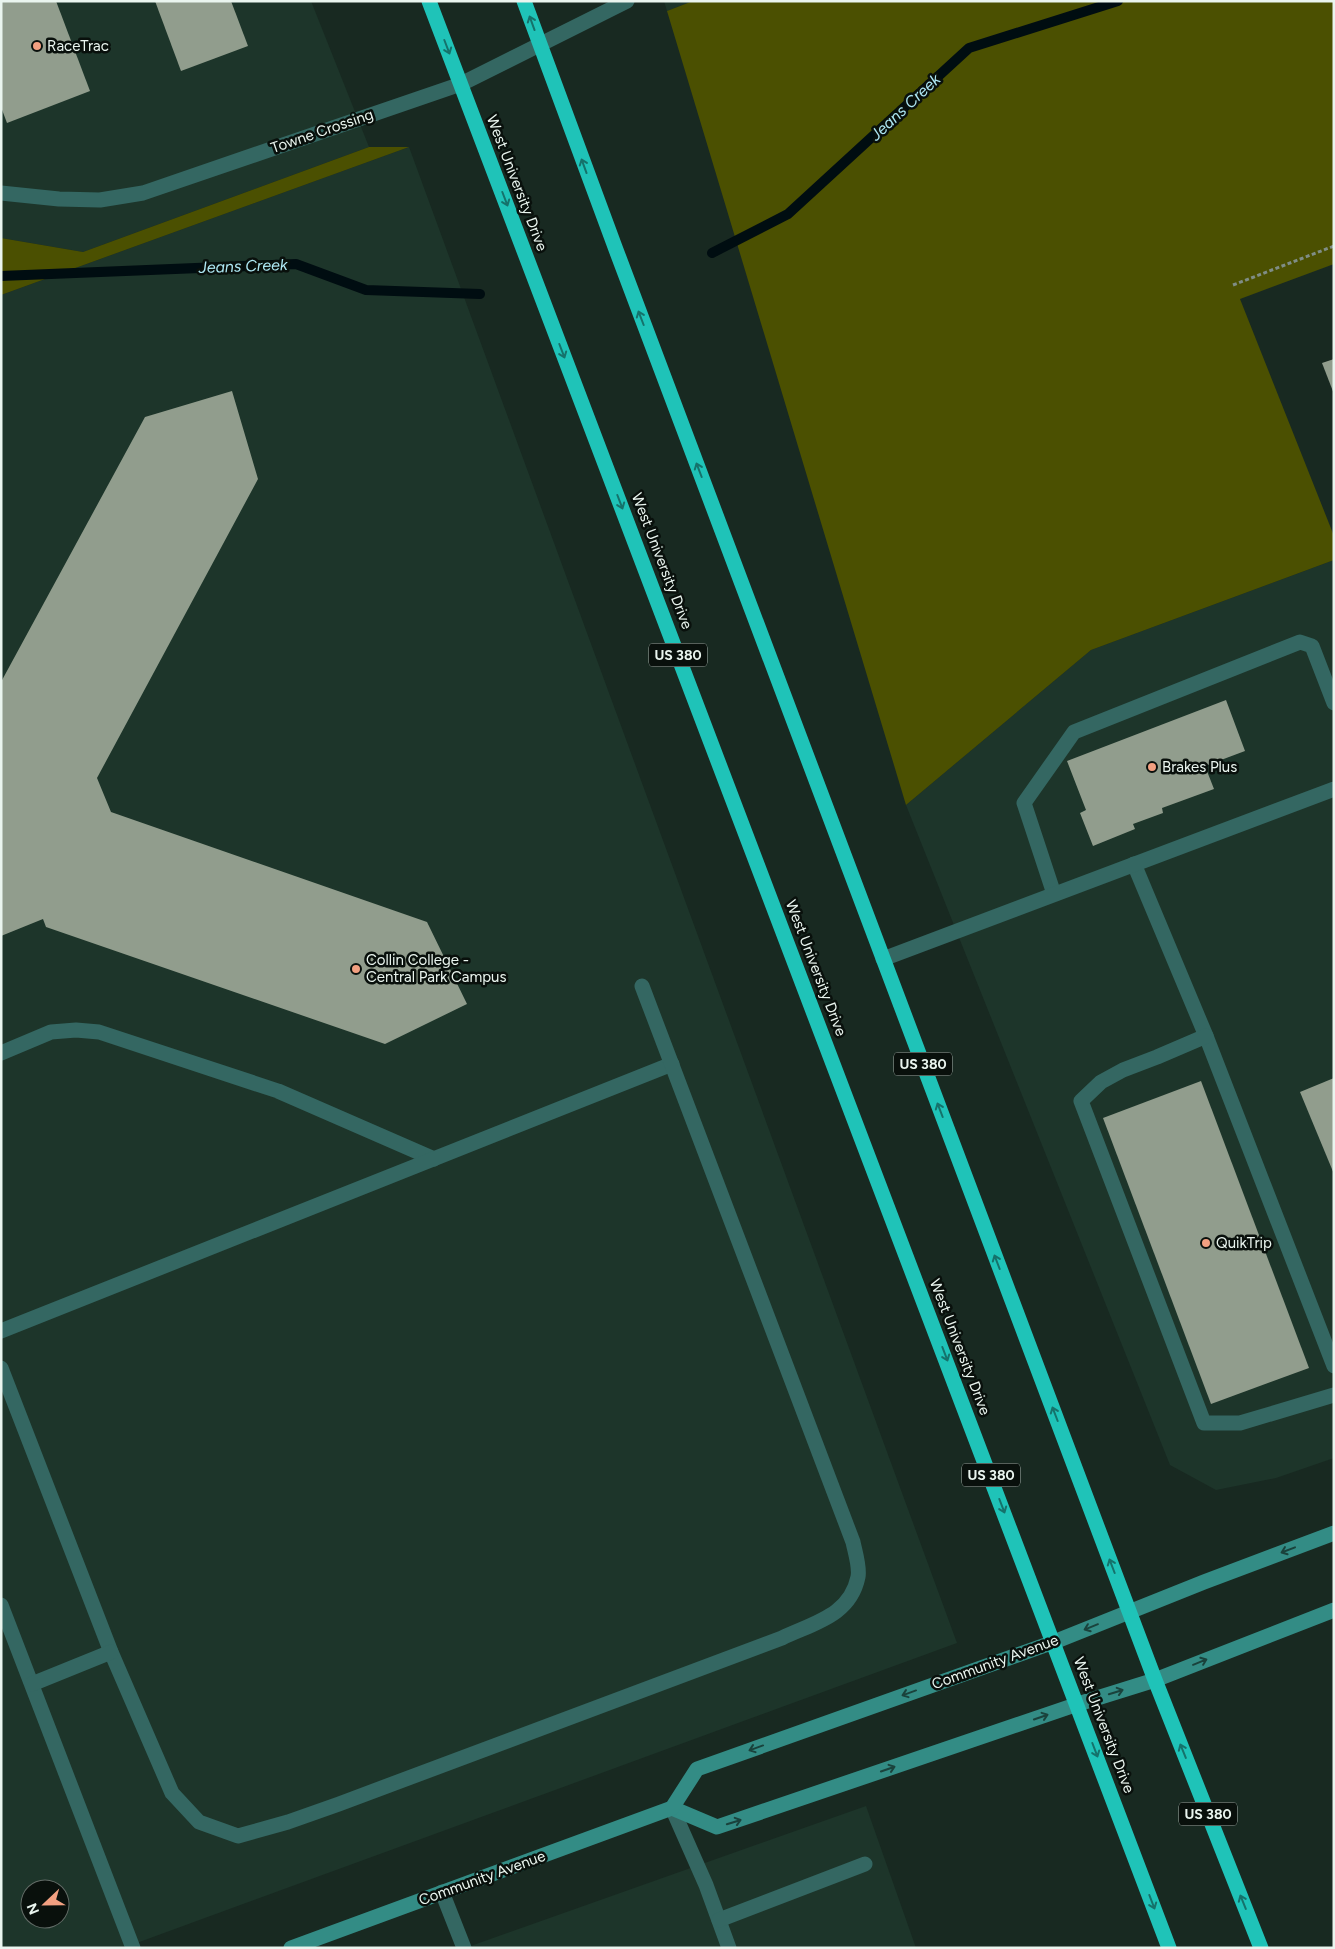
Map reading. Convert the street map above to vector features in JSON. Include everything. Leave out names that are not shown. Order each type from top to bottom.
[{"type":"highway","name":"West University Drive","points":[[429,1],[1078,1704],[1169,1948]]},
{"type":"highway","name":"US 380","points":[[524,1],[1155,1680],[1261,1948]]},
{"type":"street","name":"Community Avenue","points":[[291,1948],[672,1808],[697,1768],[1054,1642],[1129,1611],[1334,1533]]},
{"type":"street","points":[[672,1808],[717,1827],[1078,1704],[1155,1680],[1334,1610]]},
{"type":"lane","name":"Towne Crossing","points":[[1,193],[59,199],[100,200],[143,193],[461,84],[627,1]]},
{"type":"lane","points":[[1054,894],[1024,803],[1074,732],[1300,642],[1312,646],[1334,703]]},
{"type":"lane","points":[[883,959],[1334,789]]},
{"type":"lane","points":[[1134,864],[1206,1036],[1334,1366]]},
{"type":"lane","points":[[1,1368],[111,1652],[172,1793],[200,1822],[238,1836],[288,1822],[339,1804],[782,1638],[834,1615],[849,1599],[858,1576],[853,1542],[642,986]]},
{"type":"lane","points":[[1,1053],[51,1032],[76,1030],[98,1032],[278,1091],[434,1159]]},
{"type":"lane","points":[[1206,1036],[1100,1082],[1081,1101],[1204,1423],[1240,1423],[1334,1396]]},
{"type":"lane","points":[[1,1331],[672,1064]]},
{"type":"lane","points":[[1,1605],[133,1948]]},
{"type":"lane","points":[[32,1684],[111,1652]]},
{"type":"lane","points":[[672,1808],[706,1885],[729,1948]]},
{"type":"lane","points":[[719,1920],[865,1864]]},
{"type":"lane","points":[[442,1892],[464,1948]]},
{"type":"path","points":[[1233,285],[1334,246]]},
{"type":"shaded area","points":[[1,1],[311,1],[369,147],[83,252],[1,238]]},
{"type":"shaded area","points":[[664,1],[693,1],[667,11]]},
{"type":"shaded area","points":[[693,1],[1334,1],[1334,264],[1240,299],[1334,536],[1334,560],[1091,650],[906,805],[667,11]]},
{"type":"shaded area","points":[[369,147],[409,147],[1,295],[1,238],[83,252]]},
{"type":"shaded area","name":"Collin College - Central Park Campus","points":[[409,147],[957,1643],[123,1948],[1,1948],[1,295]]},
{"type":"shaded area","points":[[1334,560],[1334,1458],[1276,1478],[1216,1490],[1170,1465],[906,805],[1091,650]]},
{"type":"shaded area","points":[[866,1806],[916,1948],[465,1948]]},
{"type":"building","name":"RaceTrac","points":[[1,1],[56,1],[90,91],[7,123],[1,107]]},
{"type":"building","points":[[155,1],[231,1],[248,46],[181,71]]},
{"type":"building","points":[[1334,359],[1334,394],[1322,363]]},
{"type":"building","points":[[232,391],[258,479],[97,778],[111,812],[427,922],[467,1004],[385,1044],[46,927],[43,919],[1,936],[1,682],[145,417]]},
{"type":"building","points":[[1226,700],[1245,751],[1205,766],[1214,789],[1162,808],[1163,813],[1133,824],[1135,829],[1093,846],[1080,813],[1086,810],[1067,761]]},
{"type":"building","points":[[1334,1078],[1334,1174],[1300,1092]]},
{"type":"building","name":"QuikTrip","points":[[1201,1081],[1309,1368],[1211,1404],[1103,1118]]},
{"type":"waterway","name":"Jeans Creek","points":[[712,253],[788,214],[969,48],[1118,1]]},
{"type":"waterway","name":"Jeans Creek","points":[[1,276],[296,264],[366,290],[480,294]]},
{"type":"place","name":"RaceTrac","points":[[37,46]]},
{"type":"place","name":"Brakes Plus","points":[[1152,767]]},
{"type":"place","name":"Collin College - Central Park Campus","points":[[356,969]]},
{"type":"place","name":"QuikTrip","points":[[1206,1243]]}]
